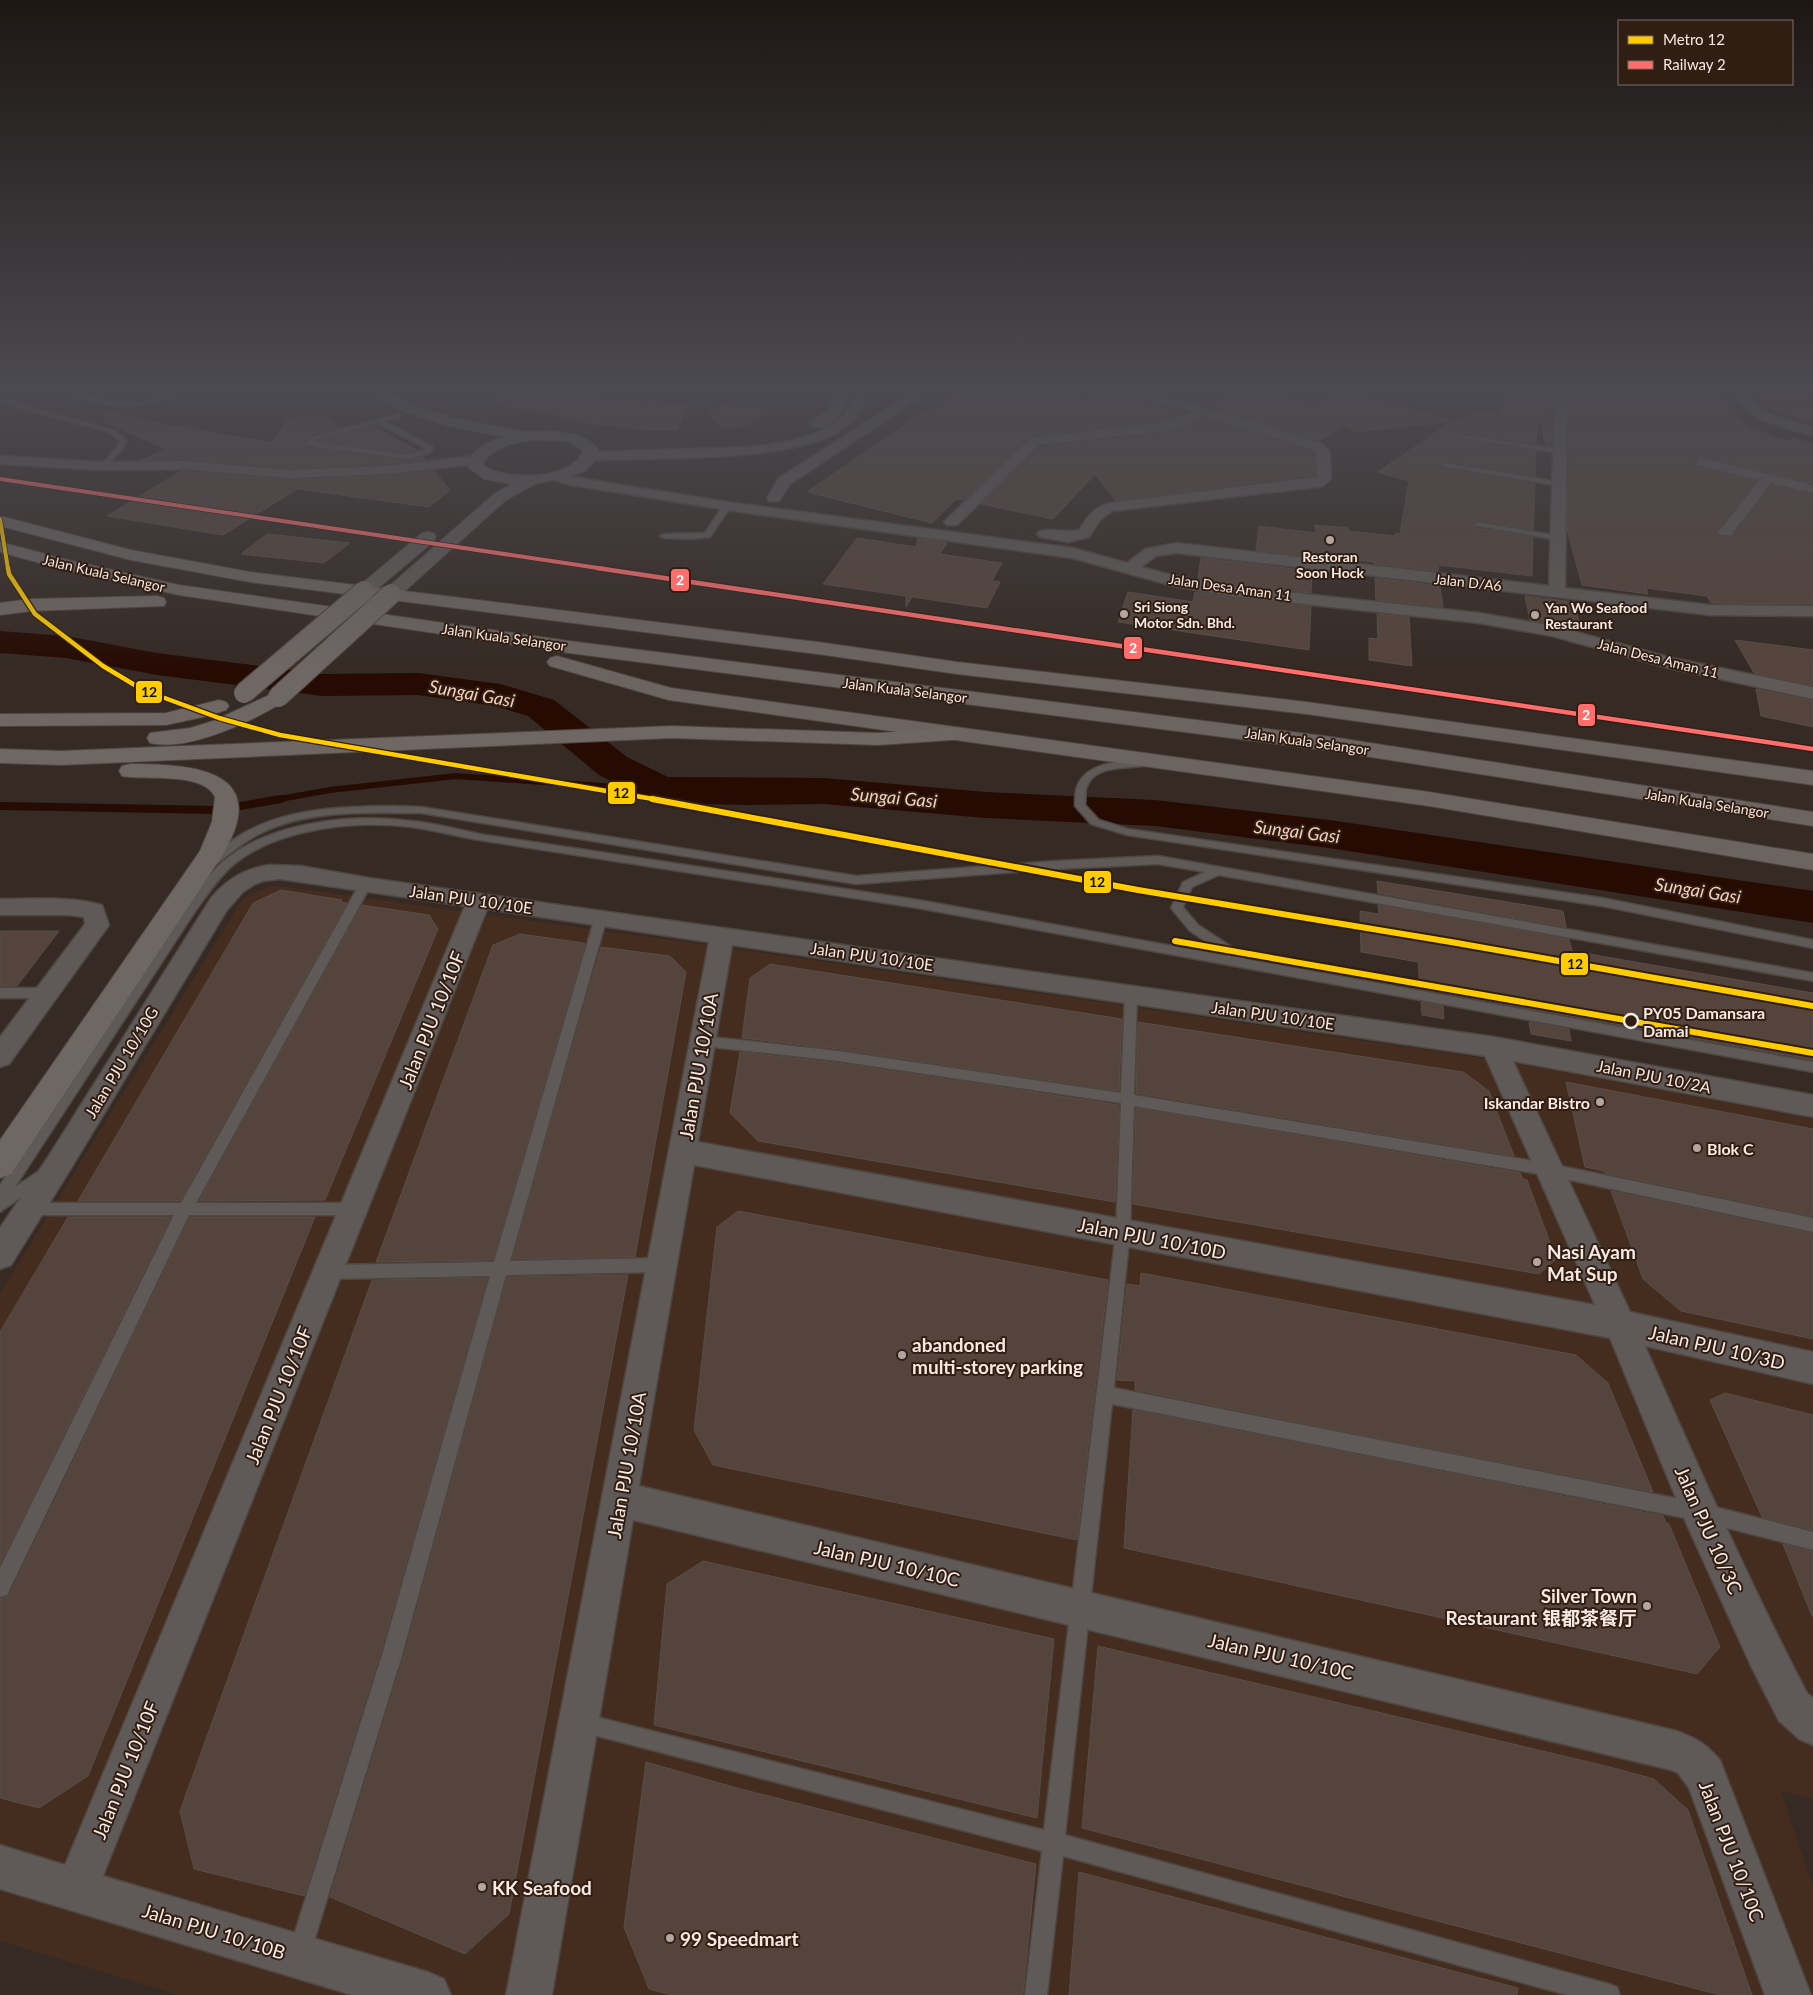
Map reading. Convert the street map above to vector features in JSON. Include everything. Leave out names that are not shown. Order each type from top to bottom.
[{"type":"highway","points":[[0,521],[40,533],[131,555],[250,577],[825,649],[957,668],[1306,708],[1813,778]]},
{"type":"highway","name":"Jalan Kuala Selangor","points":[[0,547],[65,565],[188,591],[569,647],[1332,744],[1813,819]]},
{"type":"highway","name":"Jalan Kuala Selangor","points":[[0,566],[33,576]]},
{"type":"highway","name":"Jalan Kuala Selangor","points":[[80,586],[157,602],[557,662],[1331,761],[1813,837]]},
{"type":"highway","points":[[0,720],[166,718],[202,712],[228,703],[244,693],[364,591]]},
{"type":"highway","points":[[0,738],[119,740],[179,737],[230,722],[261,707],[278,696],[391,594]]},
{"type":"highway","points":[[0,609],[31,605],[157,602]]},
{"type":"highway","points":[[557,662],[669,694],[1428,799],[1813,862]]},
{"type":"highway","points":[[0,714],[51,719]]},
{"type":"highway","points":[[0,756],[61,758],[672,732],[878,739],[952,734]]},
{"type":"highway","points":[[1332,744],[1387,735],[1477,740],[1813,789]]},
{"type":"highway","points":[[0,768],[173,772],[204,778],[222,789],[226,798],[225,820],[221,834],[211,853],[0,1165]]},
{"type":"street","points":[[391,594],[500,497],[524,484]]},
{"type":"street","name":"Jalan Desa Aman 11","points":[[590,484],[727,506],[1073,553],[1174,581],[1222,589],[1479,618],[1554,631],[1669,663],[1813,693]]},
{"type":"street","points":[[670,484],[971,525]]},
{"type":"street","points":[[774,498],[782,484]]},
{"type":"street","points":[[952,522],[991,484]]},
{"type":"street","points":[[1029,532],[1078,536],[1084,534],[1097,513],[1103,509],[1309,484]]},
{"type":"street","points":[[1557,591],[1558,484]]},
{"type":"street","points":[[1726,532],[1763,484]]},
{"type":"street","points":[[1793,484],[1813,489]]},
{"type":"street","points":[[364,591],[439,528]]},
{"type":"street","name":"Jalan D/A6","points":[[1130,568],[1151,552],[1177,548],[1710,610],[1813,612]]},
{"type":"street","points":[[1323,600],[1391,574]]},
{"type":"street","name":"Jalan PJU 10/10E","points":[[250,877],[269,872],[286,873],[1494,1047]]},
{"type":"street","name":"Jalan PJU 10/10G","points":[[0,1255],[60,1162],[206,922],[232,887],[250,877]]},
{"type":"street","name":"Jalan PJU 10/10F","points":[[76,1890],[479,900]]},
{"type":"street","points":[[0,907],[69,907],[94,911],[97,925],[0,1057]]},
{"type":"street","name":"Jalan PJU 10/10A","points":[[529,1995],[722,935]]},
{"type":"street","name":"Jalan PJU 10/2A","points":[[1494,1047],[1813,1106]]},
{"type":"street","name":"Jalan PJU 10/3C","points":[[1494,1047],[1551,1170],[1700,1512],[1764,1652],[1794,1706],[1813,1725]]},
{"type":"street","name":"Jalan PJU 10/10D","points":[[683,1151],[1620,1325]]},
{"type":"street","name":"Jalan PJU 10/3D","points":[[1620,1325],[1813,1368]]},
{"type":"street","name":"Jalan PJU 10/10C","points":[[619,1499],[1677,1751],[1692,1759],[1704,1776],[1788,1995]]},
{"type":"street","name":"Jalan PJU 10/10B","points":[[0,1867],[428,1995]]},
{"type":"lane","points":[[664,536],[690,537],[706,534],[727,506]]},
{"type":"lane","points":[[1479,524],[1558,538]]},
{"type":"lane","points":[[1156,762],[1107,766],[1091,775],[1081,788],[1080,806],[1095,822],[1127,832],[1602,902],[1813,944]]},
{"type":"lane","points":[[188,886],[224,850],[265,827],[301,815],[324,811],[371,809],[421,810],[856,880],[1056,865],[1158,860],[1813,977]]},
{"type":"lane","points":[[0,1197],[190,910],[214,878],[234,858],[266,842],[297,831],[333,825],[376,822],[410,824],[479,837],[918,904],[1246,962],[1300,974],[1813,1067]]},
{"type":"lane","points":[[1219,870],[1187,885],[1177,908],[1194,928],[1246,962]]},
{"type":"lane","points":[[0,1588],[185,1209],[365,885]]},
{"type":"lane","points":[[298,1956],[392,1655],[552,1083],[601,917]]},
{"type":"lane","points":[[0,993],[47,993]]},
{"type":"lane","points":[[1036,1995],[1123,1232],[1130,994]]},
{"type":"lane","points":[[703,1041],[838,1056],[1127,1099],[1551,1170],[1813,1225]]},
{"type":"lane","points":[[0,1206],[60,1162]]},
{"type":"lane","points":[[28,1209],[354,1209]]},
{"type":"lane","points":[[328,1272],[662,1265]]},
{"type":"lane","points":[[1104,1394],[1700,1512],[1813,1541]]},
{"type":"lane","points":[[579,1722],[1054,1844],[1609,1995]]},
{"type":"shaded area","points":[[272,885],[744,950],[1522,1064],[1813,1119],[1813,1799],[1781,1791],[1813,1887],[1813,1995],[178,1995],[0,1941],[0,1293],[243,898]]},
{"type":"building","points":[[159,484],[445,484],[450,490],[429,507],[297,489],[223,535],[107,516]]},
{"type":"building","points":[[818,484],[980,484],[964,500],[956,499],[932,523],[807,492]]},
{"type":"building","points":[[1002,484],[1086,484],[1053,519],[981,504]]},
{"type":"building","points":[[1103,484],[1245,484],[1116,501]]},
{"type":"building","points":[[1408,484],[1535,484],[1533,530],[1476,520],[1474,522],[1476,528],[1533,537],[1532,576],[1439,565],[1438,571],[1374,564],[1374,562],[1356,560],[1356,558],[1312,553],[1312,557],[1256,550],[1259,526],[1316,533],[1315,525],[1348,528],[1348,531],[1396,536],[1396,533],[1400,534]]},
{"type":"building","points":[[1568,484],[1754,484],[1717,531],[1721,537],[1732,536],[1772,485],[1813,495],[1813,604],[1711,603],[1707,596],[1646,588],[1648,594],[1582,585],[1567,529]]},
{"type":"building","points":[[267,534],[350,543],[324,563],[241,554]]},
{"type":"building","points":[[857,538],[916,547],[918,538],[947,543],[940,554],[1002,563],[992,581],[1000,582],[987,608],[912,597],[906,607],[906,596],[823,584]]},
{"type":"building","points":[[1201,558],[1312,571],[1311,593],[1198,578]]},
{"type":"building","points":[[1375,578],[1440,586],[1443,607],[1376,600]]},
{"type":"building","points":[[1128,592],[1193,602],[1195,592],[1232,598],[1311,606],[1309,650],[1118,622]]},
{"type":"building","points":[[1525,596],[1574,602],[1580,625],[1572,624],[1573,629],[1530,620]]},
{"type":"building","points":[[1377,614],[1409,617],[1412,666],[1369,660],[1369,638],[1378,639]]},
{"type":"building","points":[[1735,640],[1813,650],[1813,685],[1754,673]]},
{"type":"building","points":[[1756,689],[1813,701],[1813,727],[1761,716]]},
{"type":"building","points":[[1377,881],[1563,911],[1566,927],[1378,893]]},
{"type":"building","points":[[281,890],[342,900],[341,902],[347,903],[180,1201],[78,1201],[253,903]]},
{"type":"building","points":[[362,905],[429,915],[438,929],[325,1200],[199,1201]]},
{"type":"building","name":"PY05 Damansara Damai","points":[[1378,905],[1569,939],[1572,951],[1813,993],[1813,1060],[1420,989],[1418,962],[1361,952],[1360,911],[1379,914]]},
{"type":"building","points":[[0,931],[59,931],[17,986],[0,986]]},
{"type":"building","points":[[520,934],[584,943],[585,945],[493,1260],[376,1262],[493,945]]},
{"type":"building","points":[[601,947],[670,956],[686,972],[635,1257],[512,1259]]},
{"type":"building","points":[[770,964],[1122,1019],[1119,1091],[838,1049],[742,1038],[750,978]]},
{"type":"building","points":[[1421,1002],[1443,1006],[1444,1019],[1422,1015]]},
{"type":"building","points":[[1138,1022],[1463,1072],[1489,1091],[1514,1156],[1136,1093]]},
{"type":"building","points":[[1529,1022],[1569,1029],[1571,1041],[1531,1034]]},
{"type":"building","points":[[740,1052],[838,1063],[1119,1105],[1115,1202],[758,1141],[730,1113]]},
{"type":"building","name":"Blok C","points":[[1566,1082],[1813,1129],[1813,1216],[1605,1173],[1604,1171],[1585,1167]]},
{"type":"building","points":[[1136,1108],[1520,1173],[1523,1179],[1527,1180],[1556,1259],[1539,1274],[1133,1204]]},
{"type":"building","points":[[1611,1191],[1813,1234],[1813,1339],[1681,1311],[1643,1279]]},
{"type":"building","name":"abandoned multi-storey parking","points":[[738,1211],[1108,1280],[1077,1540],[713,1465],[694,1430],[717,1227]]},
{"type":"building","points":[[68,1217],[171,1217],[0,1564],[0,1332]]},
{"type":"building","points":[[190,1217],[315,1217],[88,1776],[39,1808],[0,1798],[0,1599],[9,1596]]},
{"type":"building","points":[[1141,1273],[1576,1355],[1608,1383],[1653,1492],[1135,1390],[1135,1381],[1117,1380],[1127,1284],[1140,1286]]},
{"type":"building","points":[[628,1275],[509,1914],[465,1954],[330,1897],[404,1656],[507,1277]]},
{"type":"building","points":[[488,1278],[380,1654],[304,1896],[194,1869],[180,1811],[372,1280]]},
{"type":"building","points":[[1725,1393],[1813,1415],[1813,1530],[1762,1517],[1710,1400]]},
{"type":"building","points":[[1133,1410],[1663,1516],[1666,1523],[1669,1524],[1720,1647],[1697,1674],[1124,1548]]},
{"type":"building","points":[[1783,1544],[1813,1552],[1813,1616],[1812,1616]]},
{"type":"building","points":[[703,1561],[1054,1639],[1037,1818],[654,1725],[667,1584]]},
{"type":"building","points":[[1098,1646],[1654,1779],[1688,1810],[1752,1995],[1720,1995],[1082,1828]]},
{"type":"building","points":[[646,1762],[737,1788],[1036,1864],[1023,1995],[671,1995],[649,1989],[624,1927]]},
{"type":"building","points":[[1079,1872],[1518,1988],[1517,1995],[1069,1995]]},
{"type":"waterway","name":"Sungai Gasi","points":[[0,642],[66,647],[157,664],[322,685],[418,684],[500,695],[541,708],[613,766],[661,790],[824,791],[986,805],[1155,813],[1329,834],[1813,907]]},
{"type":"waterway","points":[[274,800],[330,790],[456,776],[661,790]]},
{"type":"waterway","points":[[0,806],[217,810],[281,799]]},
{"type":"metro line","name":"12","points":[[0,519],[9,574],[35,614],[103,666],[143,690],[219,718],[280,735],[666,801],[1138,890],[1451,942],[1813,1006]]},
{"type":"metro line","name":"12","points":[[1175,941],[1813,1053]]},
{"type":"rail line","name":"2","points":[[34,484],[1813,749]]},
{"type":"place","name":"Restoran Soon Hock","points":[[1330,540]]},
{"type":"place","name":"Sri Siong Motor Sdn. Bhd.","points":[[1124,614]]},
{"type":"place","name":"Yan Wo Seafood Restaurant","points":[[1535,615]]},
{"type":"place","name":"PY05 Damansara Damai","points":[[1631,1021]]},
{"type":"place","name":"Iskandar Bistro","points":[[1600,1102]]},
{"type":"place","name":"Blok C","points":[[1697,1148]]},
{"type":"place","name":"Nasi Ayam Mat Sup","points":[[1537,1262]]},
{"type":"place","name":"abandoned multi-storey parking","points":[[902,1355]]},
{"type":"place","name":"Silver Town Restaurant 银都茶餐厅","points":[[1647,1606]]},
{"type":"place","name":"KK Seafood","points":[[482,1887]]},
{"type":"place","name":"99 Speedmart","points":[[670,1938]]}]
